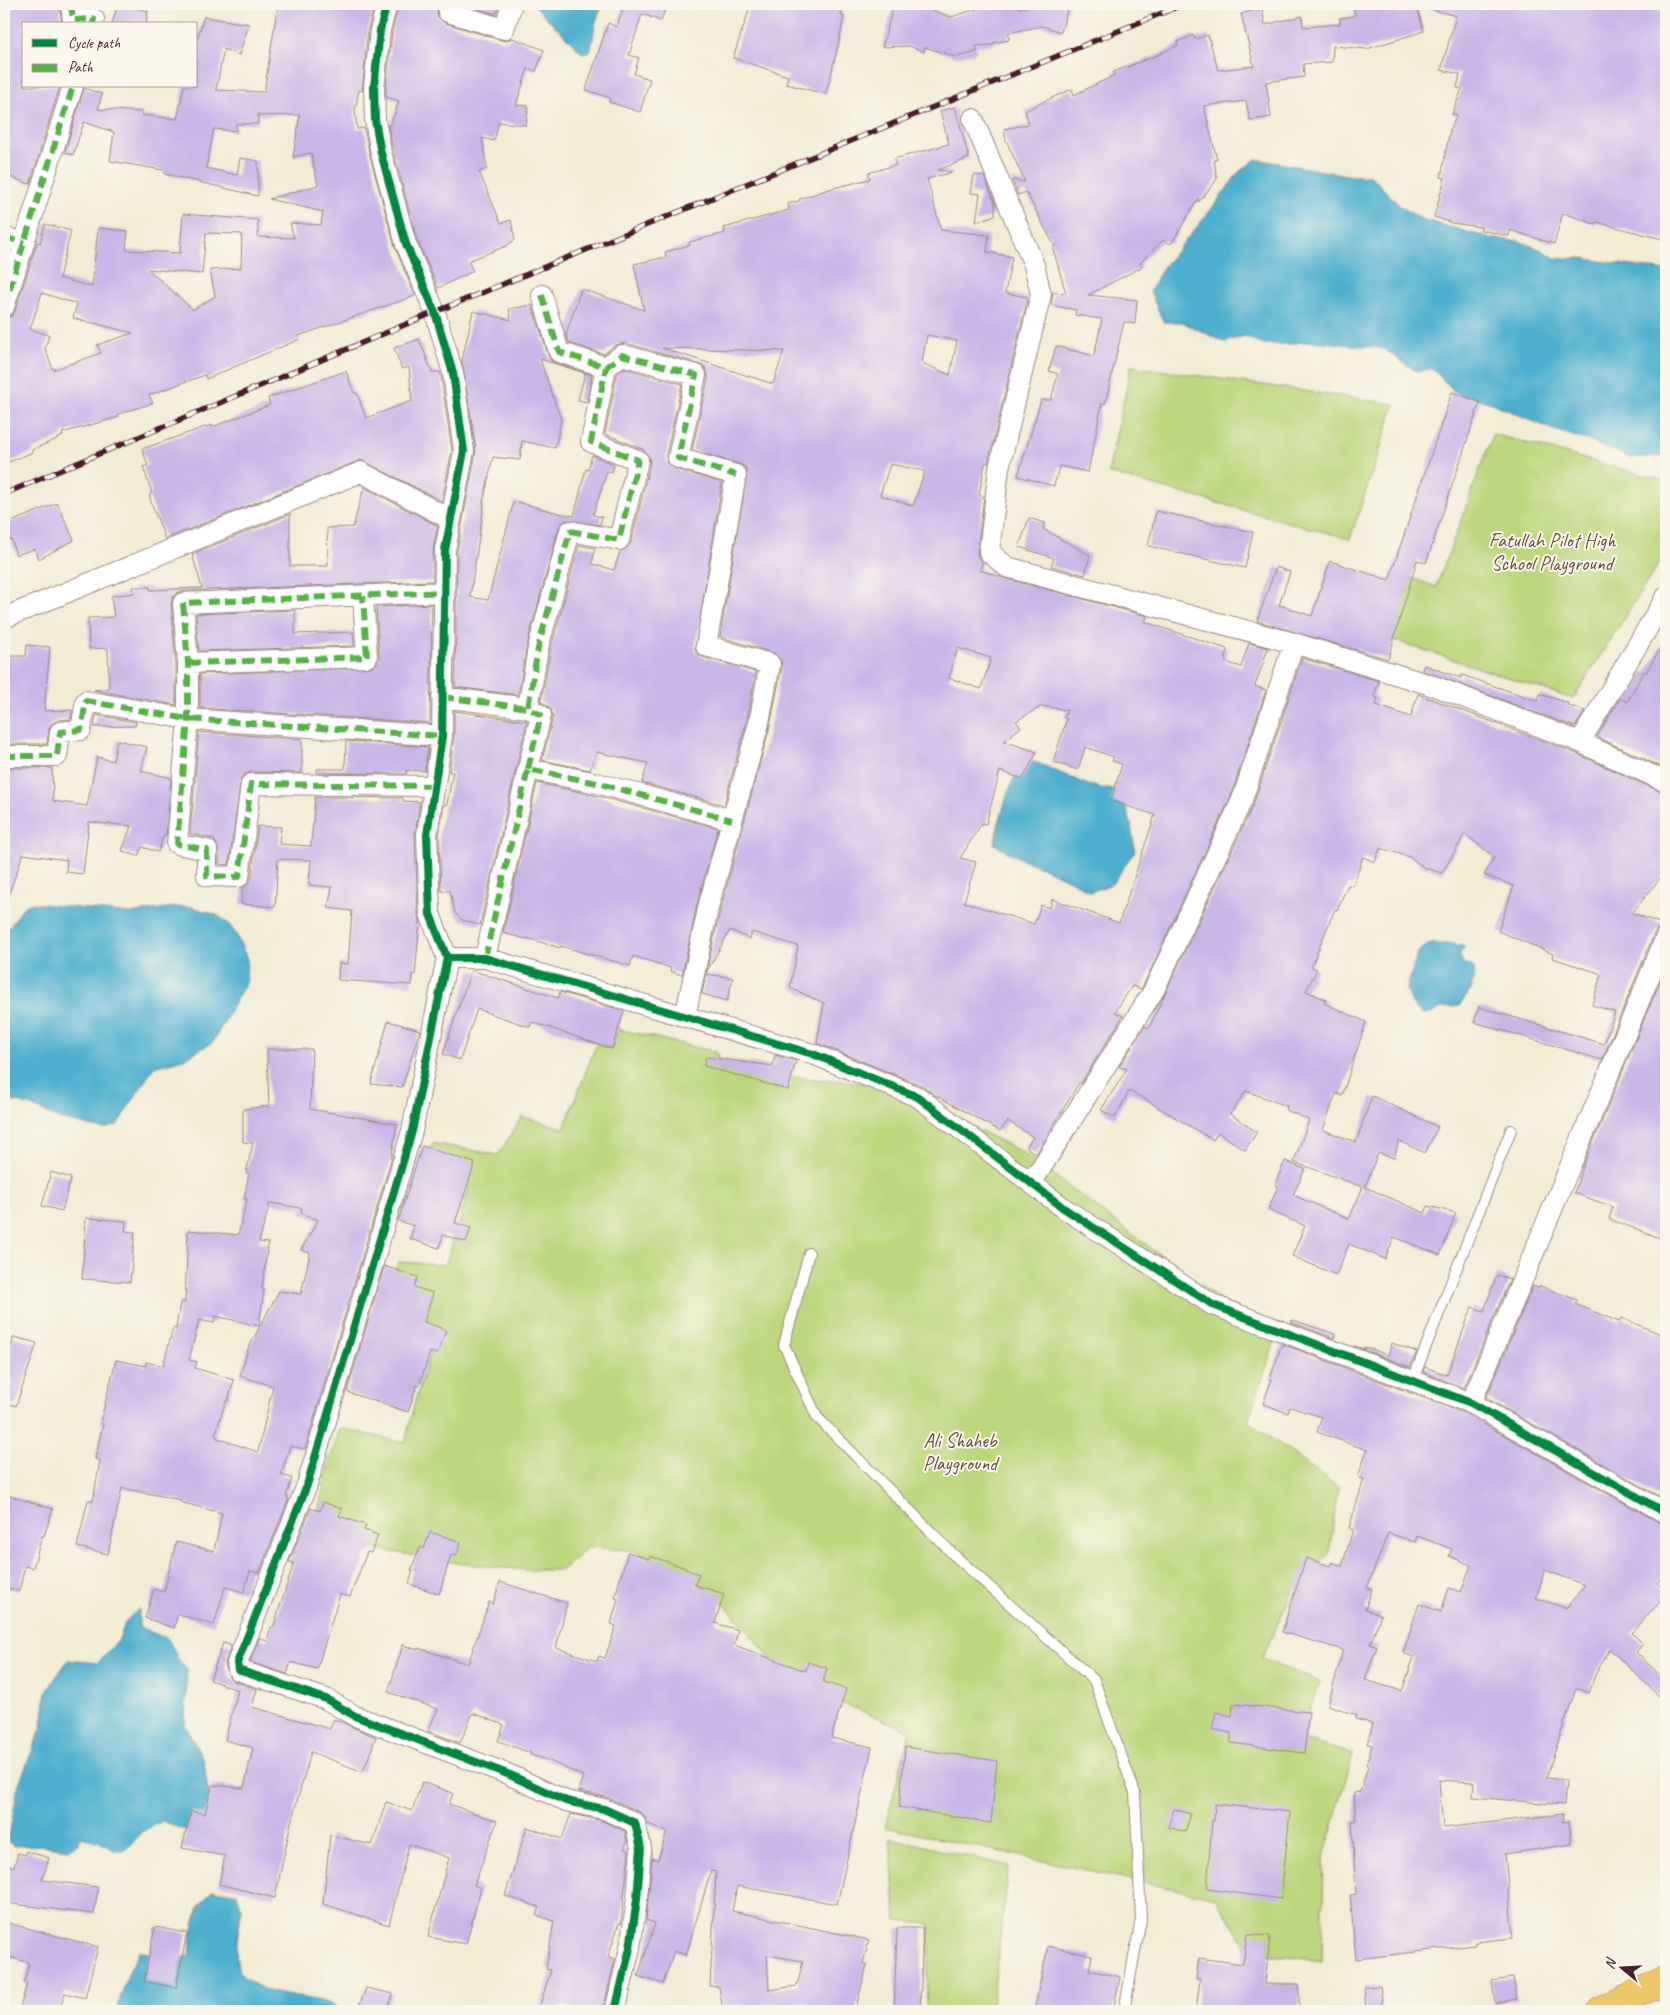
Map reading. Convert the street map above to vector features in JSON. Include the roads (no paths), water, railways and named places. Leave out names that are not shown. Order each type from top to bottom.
[{"type":"highway","points":[[1601,2011],[1666,1979]]},
{"type":"street","points":[[387,4],[380,30],[374,88],[375,120],[381,153],[406,244],[435,312],[453,373],[464,451],[445,550],[442,736],[426,835],[430,914],[447,958],[410,1140],[308,1485],[237,1663],[238,1670],[326,1699],[355,1716],[510,1774],[566,1801],[604,1810],[635,1823],[641,1848],[637,1899],[630,1948],[615,2011]]},
{"type":"street","points":[[449,4],[448,12],[504,29],[512,4]]},
{"type":"street","points":[[67,5],[73,20],[94,20],[94,22]]},
{"type":"street","points":[[4,307],[72,88]]},
{"type":"street","points":[[974,119],[1034,265],[1041,294],[998,468],[989,552],[1007,567],[1294,643],[1437,686],[1580,742],[1666,782]]},
{"type":"street","points":[[4,237],[24,243]]},
{"type":"street","points":[[542,295],[560,352],[606,367]]},
{"type":"street","points":[[528,708],[538,648],[570,531],[619,540],[638,460],[591,442],[606,367],[622,355],[696,374],[678,458],[736,475],[706,646],[770,664],[759,723],[709,904],[685,1018]]},
{"type":"street","points":[[4,618],[362,472],[450,519]]},
{"type":"street","points":[[433,786],[251,784],[239,877],[207,876],[207,850],[177,844],[188,719],[188,663],[183,604],[444,592]]},
{"type":"street","points":[[188,663],[367,656],[363,596]]},
{"type":"street","points":[[1580,742],[1666,597]]},
{"type":"street","points":[[1032,1182],[1154,990],[1242,800],[1294,643]]},
{"type":"street","points":[[442,697],[528,708],[542,715],[528,768],[485,958]]},
{"type":"street","points":[[4,756],[57,756],[60,732],[81,730],[86,701],[188,719],[442,736]]},
{"type":"street","points":[[528,768],[596,783],[732,820]]},
{"type":"street","points":[[1471,1403],[1666,937]]},
{"type":"street","points":[[447,958],[485,958],[813,1054],[918,1097],[1065,1209],[1213,1304],[1412,1382],[1471,1403],[1666,1513]]},
{"type":"lane","points":[[1412,1382],[1511,1130]]},
{"type":"lane","points":[[809,1253],[784,1345],[817,1417],[954,1555],[1094,1680],[1135,1793],[1141,1920],[1124,2011]]},
{"type":"water","points":[[533,4],[605,4],[596,20],[590,52],[582,53]]},
{"type":"water","points":[[1256,159],[1352,176],[1371,176],[1400,206],[1421,219],[1493,239],[1519,241],[1542,250],[1557,259],[1581,258],[1666,271],[1666,456],[1631,458],[1589,441],[1551,429],[1492,403],[1456,393],[1433,369],[1416,371],[1382,348],[1313,341],[1288,344],[1261,344],[1245,336],[1224,342],[1182,322],[1163,322],[1150,291],[1164,266],[1207,215],[1239,172]]},
{"type":"water","points":[[1023,759],[1040,764],[1088,785],[1121,792],[1131,824],[1135,851],[1112,884],[1090,892],[1067,878],[1018,857],[994,844],[1009,790]]},
{"type":"water","points":[[33,903],[130,914],[173,907],[192,907],[217,915],[228,923],[236,934],[247,959],[246,982],[213,1042],[184,1059],[154,1067],[117,1125],[103,1129],[60,1119],[29,1105],[4,1099],[4,935],[23,907]]},
{"type":"water","points":[[1429,944],[1455,944],[1465,947],[1459,955],[1464,964],[1471,965],[1475,969],[1471,990],[1459,1006],[1441,1008],[1433,1013],[1423,1014],[1413,1006],[1406,991],[1418,952]]},
{"type":"water","points":[[139,1609],[139,1627],[168,1639],[178,1659],[187,1670],[185,1724],[204,1762],[212,1820],[199,1831],[181,1829],[163,1821],[141,1832],[132,1844],[123,1850],[113,1850],[100,1842],[81,1837],[79,1844],[69,1849],[40,1845],[15,1846],[8,1842],[18,1786],[42,1726],[46,1692],[68,1660],[98,1663],[119,1639],[126,1621]]},
{"type":"water","points":[[213,1890],[237,1893],[241,1910],[236,1956],[237,1965],[245,1978],[272,1992],[329,2003],[342,2011],[116,2011],[128,1974],[139,1951],[179,1960],[190,1954],[192,1933],[199,1906]]},
{"type":"railway","points":[[4,494],[435,312],[1184,4]]},
{"type":"park label","name":"Fatullah Pilot High School Playground","points":[[1552,552]]},
{"type":"park label","name":"Ali Shaheb Playground","points":[[960,1452]]}]
